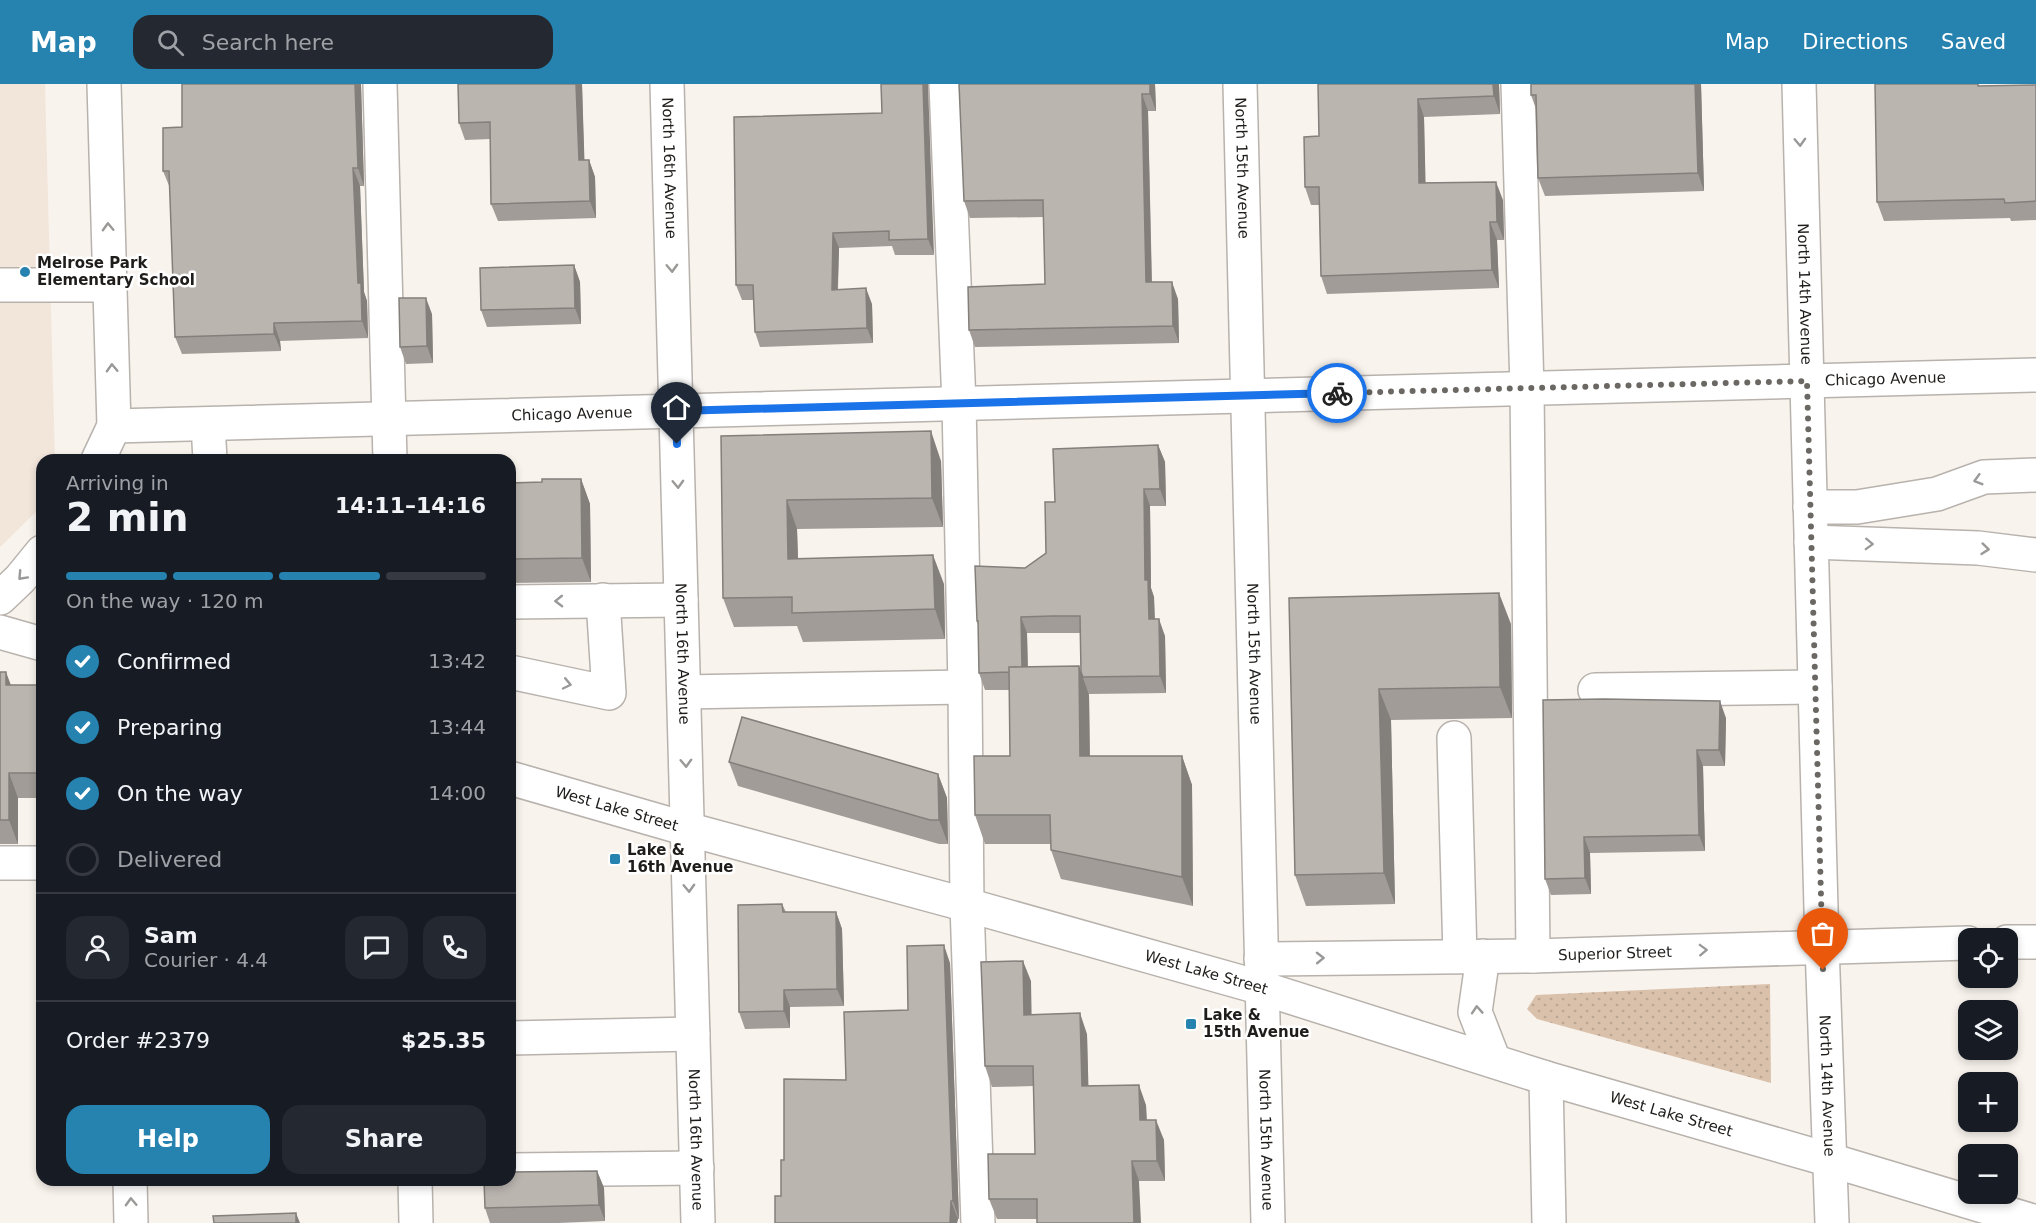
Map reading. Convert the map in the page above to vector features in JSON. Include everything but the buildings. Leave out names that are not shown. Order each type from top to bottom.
[{"type":"street","points":[[104,84],[114,454]]},
{"type":"street","points":[[380,84],[390,454]]},
{"type":"street","name":"North 16th Avenue","points":[[667,84],[698,1223]]},
{"type":"street","points":[[946,84],[959,404],[967,905],[978,1223]]},
{"type":"street","name":"North 15th Avenue","points":[[1240,84],[1268,1223]]},
{"type":"street","points":[[1518,84],[1527,388],[1533,956]]},
{"type":"street","name":"North 14th Avenue","points":[[1799,84],[1822,946],[1832,1223]]},
{"type":"street","points":[[0,285],[110,285]]},
{"type":"street","name":"Chicago Avenue","points":[[114,426],[2036,375]]},
{"type":"street","points":[[208,424],[210,454]]},
{"type":"street","points":[[101,454],[114,426]]},
{"type":"street","points":[[1810,507],[1857,507],[1937,494],[1983,477],[2036,475]]},
{"type":"street","points":[[1811,542],[1978,548],[2036,555]]},
{"type":"street","points":[[0,597],[20,579],[36,559]]},
{"type":"street","points":[[516,673],[609,693],[603,600]]},
{"type":"street","points":[[516,602],[681,600]]},
{"type":"street","points":[[0,632],[36,642]]},
{"type":"street","points":[[684,692],[965,687]]},
{"type":"street","points":[[1595,690],[1815,687]]},
{"type":"street","points":[[1454,738],[1475,1012],[1494,1061]]},
{"type":"street","name":"West Lake Street","points":[[516,780],[687,830],[967,905],[1261,973],[1494,1061],[1546,1078],[2036,1222]]},
{"type":"street","points":[[0,863],[36,863]]},
{"type":"street","points":[[2018,942],[2036,942]]},
{"type":"street","name":"Superior Street","points":[[1261,973],[1471,956],[1958,943]]},
{"type":"street","points":[[516,1038],[693,1034]]},
{"type":"street","points":[[1546,1078],[1549,1223]]},
{"type":"street","points":[[516,1170],[697,1168]]},
{"type":"street","points":[[130,1186],[131,1223]]},
{"type":"street","points":[[415,1186],[416,1223]]},
{"type":"shaded area","name":"Melrose Park Elementary School","points":[[0,84],[45,84],[55,454],[36,454],[36,512],[0,547]]},
{"type":"shaded area","points":[[1770,984],[1771,1083],[1537,1019],[1527,1009],[1536,995]]},
{"type":"way so far","points":[[1337,393],[1807,381],[1823,970]]},
{"type":"place","name":"Melrose Park Elementary School","points":[[25,272]]},
{"type":"place","name":"Lake & 16th Avenue","points":[[615,859]]},
{"type":"place","name":"Lake & 15th Avenue","points":[[1191,1024]]},
{"type":"route","points":[[677,444],[676,411],[1337,393]]}]
